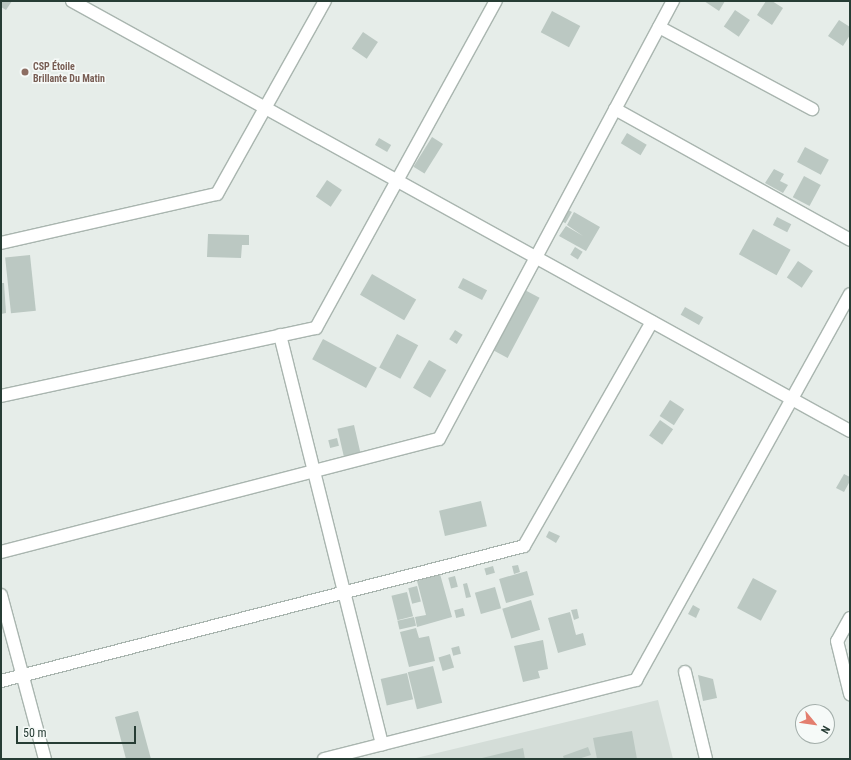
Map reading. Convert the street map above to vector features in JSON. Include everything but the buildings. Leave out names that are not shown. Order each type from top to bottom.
[{"type":"street","points":[[72,1],[850,432]]},
{"type":"street","points":[[1,243],[217,194],[325,1]]},
{"type":"street","points":[[1,396],[316,328],[496,1]]},
{"type":"street","points":[[1,552],[440,439],[673,1]]},
{"type":"street","points":[[659,27],[812,109]]},
{"type":"street","points":[[615,109],[850,240]]},
{"type":"street","points":[[324,759],[636,680],[850,294]]},
{"type":"street","points":[[1,681],[524,546],[652,322]]},
{"type":"street","points":[[280,335],[382,744]]},
{"type":"street","points":[[1,595],[45,759]]},
{"type":"street","points":[[850,618],[837,641],[850,694]]},
{"type":"street","points":[[685,672],[706,759]]},
{"type":"shaded area","points":[[658,700],[673,759],[412,759]]},
{"type":"place","name":"CSP Étoile Brillante Du Matin","points":[[25,72]]}]
